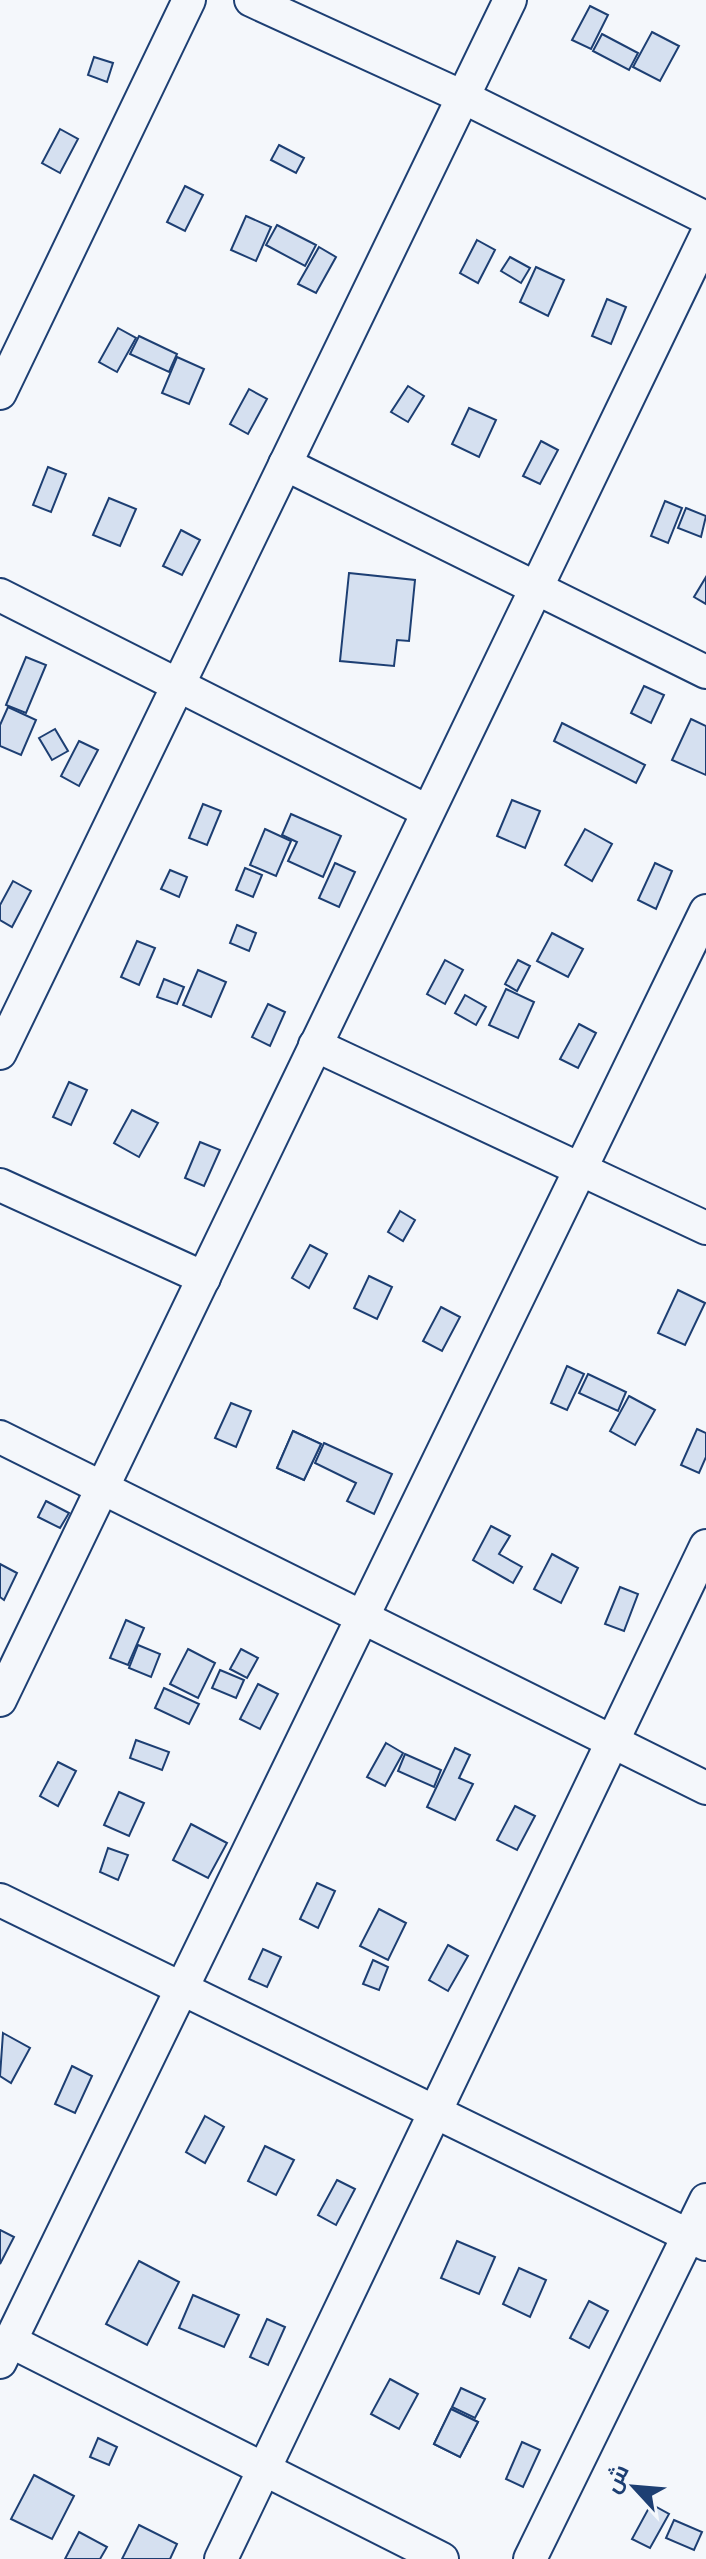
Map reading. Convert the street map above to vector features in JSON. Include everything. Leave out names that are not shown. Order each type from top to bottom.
[{"type":"street","points":[[0,393],[189,0]]},
{"type":"street","points":[[251,0],[463,97],[706,218]]},
{"type":"street","points":[[0,1053],[510,0]]},
{"type":"street","points":[[0,1700],[100,1487],[204,1278],[706,236]]},
{"type":"street","points":[[285,464],[706,672]]},
{"type":"street","points":[[0,595],[427,811]]},
{"type":"street","points":[[442,2559],[264,2469],[5,2352],[706,911]]},
{"type":"street","points":[[315,1045],[706,1228]]},
{"type":"street","points":[[0,1185],[204,1278]]},
{"type":"street","points":[[0,1437],[706,1788]]},
{"type":"street","points":[[221,2559],[706,1546]]},
{"type":"street","points":[[0,1900],[435,2115],[697,2240]]},
{"type":"street","points":[[530,2559],[697,2240],[706,2200]]},
{"type":"building","points":[[590,6],[608,15],[591,49],[572,40]]},
{"type":"building","points":[[652,32],[679,46],[660,81],[633,67]]},
{"type":"building","points":[[602,34],[638,53],[629,70],[593,51]]},
{"type":"building","points":[[94,57],[113,63],[107,82],[88,75]]},
{"type":"building","points":[[60,129],[78,139],[60,173],[42,163]]},
{"type":"building","points":[[279,145],[304,158],[296,173],[271,160]]},
{"type":"building","points":[[185,186],[203,195],[185,231],[167,222]]},
{"type":"building","points":[[246,216],[271,227],[256,261],[231,250]]},
{"type":"building","points":[[277,225],[316,245],[305,266],[266,245]]},
{"type":"building","points":[[477,240],[495,250],[478,283],[460,273]]},
{"type":"building","points":[[319,247],[336,257],[316,293],[298,284]]},
{"type":"building","points":[[510,257],[530,268],[521,283],[501,271]]},
{"type":"building","points":[[536,267],[564,280],[548,316],[520,302]]},
{"type":"building","points":[[607,299],[626,307],[611,344],[592,336]]},
{"type":"building","points":[[118,328],[136,338],[117,372],[99,362]]},
{"type":"building","points":[[139,336],[177,354],[169,372],[130,354]]},
{"type":"building","points":[[177,357],[204,369],[189,404],[162,393]]},
{"type":"building","points":[[408,386],[424,396],[408,422],[391,412]]},
{"type":"building","points":[[249,389],[267,399],[248,434],[230,424]]},
{"type":"building","points":[[469,408],[496,420],[479,457],[452,444]]},
{"type":"building","points":[[541,441],[558,450],[540,484],[523,476]]},
{"type":"building","points":[[48,467],[66,474],[51,512],[33,505]]},
{"type":"building","points":[[109,498],[136,509],[120,546],[93,535]]},
{"type":"building","points":[[665,501],[682,508],[668,543],[651,536]]},
{"type":"building","points":[[686,508],[706,516],[701,537],[678,528]]},
{"type":"building","points":[[181,530],[200,540],[182,575],[163,566]]},
{"type":"building","points":[[349,573],[415,580],[409,641],[397,640],[394,666],[340,661]]},
{"type":"building","points":[[706,577],[706,604],[694,597]]},
{"type":"building","points":[[26,657],[46,665],[26,713],[6,705]]},
{"type":"building","points":[[644,686],[664,695],[651,723],[631,713]]},
{"type":"building","points":[[8,707],[36,720],[21,755],[0,746],[0,725]]},
{"type":"building","points":[[691,719],[706,726],[706,775],[672,760]]},
{"type":"building","points":[[562,723],[645,765],[636,783],[554,741]]},
{"type":"building","points":[[55,729],[68,751],[52,760],[39,738]]},
{"type":"building","points":[[79,741],[98,750],[79,786],[61,776]]},
{"type":"building","points":[[512,800],[540,811],[525,848],[497,836]]},
{"type":"building","points":[[203,804],[221,811],[207,845],[189,838]]},
{"type":"building","points":[[291,814],[341,836],[323,877],[288,861],[297,842],[282,835]]},
{"type":"building","points":[[265,829],[291,841],[276,876],[250,865]]},
{"type":"building","points":[[585,829],[612,844],[592,881],[565,865]]},
{"type":"building","points":[[335,863],[355,872],[339,907],[319,898]]},
{"type":"building","points":[[655,863],[672,871],[656,909],[638,900]]},
{"type":"building","points":[[245,868],[262,875],[253,897],[236,890]]},
{"type":"building","points":[[170,870],[187,877],[179,897],[161,889]]},
{"type":"building","points":[[13,881],[31,891],[12,927],[0,920],[0,905]]},
{"type":"building","points":[[237,925],[256,933],[249,951],[230,943]]},
{"type":"building","points":[[552,933],[583,949],[568,977],[537,961]]},
{"type":"building","points":[[137,941],[155,948],[139,985],[121,977]]},
{"type":"building","points":[[445,960],[463,970],[445,1004],[427,994]]},
{"type":"building","points":[[518,960],[530,966],[517,991],[505,984]]},
{"type":"building","points":[[198,970],[226,982],[211,1017],[183,1005]]},
{"type":"building","points":[[164,979],[184,987],[177,1004],[157,997]]},
{"type":"building","points":[[506,989],[534,1002],[518,1038],[489,1025]]},
{"type":"building","points":[[465,995],[486,1007],[476,1025],[455,1013]]},
{"type":"building","points":[[268,1004],[285,1012],[270,1046],[252,1037]]},
{"type":"building","points":[[579,1024],[596,1033],[578,1068],[560,1059]]},
{"type":"building","points":[[69,1082],[87,1090],[71,1125],[53,1117]]},
{"type":"building","points":[[132,1110],[158,1123],[139,1157],[114,1143]]},
{"type":"building","points":[[200,1142],[220,1150],[204,1186],[185,1178]]},
{"type":"building","points":[[400,1211],[415,1220],[403,1241],[388,1232]]},
{"type":"building","points":[[310,1245],[327,1254],[309,1288],[292,1278]]},
{"type":"building","points":[[369,1276],[392,1287],[377,1319],[354,1308]]},
{"type":"building","points":[[678,1290],[705,1303],[685,1345],[658,1333]]},
{"type":"building","points":[[441,1307],[460,1317],[442,1351],[423,1341]]},
{"type":"building","points":[[567,1366],[584,1374],[567,1410],[551,1403]]},
{"type":"building","points":[[588,1374],[626,1392],[618,1411],[579,1393]]},
{"type":"building","points":[[629,1396],[655,1410],[635,1445],[610,1431]]},
{"type":"building","points":[[231,1403],[251,1411],[236,1447],[215,1438]]},
{"type":"building","points":[[697,1429],[706,1433],[706,1457],[699,1473],[681,1465]]},
{"type":"building","points":[[293,1431],[321,1444],[304,1480],[277,1468]]},
{"type":"building","points":[[293,1431],[321,1444],[304,1480],[277,1468]]},
{"type":"building","points":[[324,1443],[392,1474],[374,1514],[347,1501],[356,1483],[315,1463]]},
{"type":"building","points":[[46,1501],[69,1513],[60,1528],[38,1517]]},
{"type":"building","points":[[491,1526],[510,1536],[499,1554],[522,1567],[513,1583],[473,1560]]},
{"type":"building","points":[[552,1554],[578,1568],[561,1603],[534,1589]]},
{"type":"building","points":[[0,1564],[17,1573],[4,1600],[0,1597]]},
{"type":"building","points":[[620,1587],[638,1594],[624,1631],[605,1624]]},
{"type":"building","points":[[126,1620],[144,1628],[128,1665],[110,1658]]},
{"type":"building","points":[[138,1645],[160,1654],[151,1677],[129,1668]]},
{"type":"building","points":[[188,1649],[215,1663],[198,1698],[170,1684]]},
{"type":"building","points":[[241,1649],[258,1658],[247,1678],[230,1669]]},
{"type":"building","points":[[220,1670],[244,1680],[236,1698],[212,1688]]},
{"type":"building","points":[[258,1684],[278,1694],[260,1729],[240,1719]]},
{"type":"building","points":[[164,1688],[199,1704],[189,1724],[155,1708]]},
{"type":"building","points":[[136,1740],[169,1752],[162,1770],[130,1758]]},
{"type":"building","points":[[386,1743],[403,1753],[385,1786],[367,1777]]},
{"type":"building","points":[[455,1748],[470,1755],[459,1778],[473,1784],[455,1820],[427,1807]]},
{"type":"building","points":[[405,1754],[441,1770],[434,1787],[398,1771]]},
{"type":"building","points":[[58,1762],[76,1771],[58,1806],[40,1796]]},
{"type":"building","points":[[119,1792],[144,1803],[129,1836],[104,1825]]},
{"type":"building","points":[[515,1806],[535,1816],[517,1850],[497,1840]]},
{"type":"building","points":[[191,1824],[227,1843],[208,1878],[173,1860]]},
{"type":"building","points":[[108,1848],[128,1855],[118,1880],[100,1872]]},
{"type":"building","points":[[317,1883],[335,1891],[318,1928],[300,1919]]},
{"type":"building","points":[[379,1909],[406,1923],[388,1960],[360,1946]]},
{"type":"building","points":[[448,1945],[468,1956],[448,1991],[429,1980]]},
{"type":"building","points":[[263,1949],[281,1957],[267,1987],[249,1979]]},
{"type":"building","points":[[373,1960],[388,1967],[379,1990],[363,1984]]},
{"type":"building","points":[[3,2033],[30,2048],[11,2083],[0,2076]]},
{"type":"building","points":[[72,2066],[92,2076],[75,2113],[55,2104]]},
{"type":"building","points":[[205,2116],[224,2127],[205,2163],[186,2152]]},
{"type":"building","points":[[265,2146],[294,2160],[276,2195],[248,2181]]},
{"type":"building","points":[[337,2180],[355,2189],[336,2225],[318,2215]]},
{"type":"building","points":[[0,2230],[14,2237],[0,2264]]},
{"type":"building","points":[[457,2241],[495,2257],[479,2294],[441,2278]]},
{"type":"building","points":[[139,2261],[179,2282],[147,2345],[106,2324]]},
{"type":"building","points":[[519,2268],[546,2280],[530,2317],[503,2304]]},
{"type":"building","points":[[193,2295],[239,2315],[224,2347],[179,2328]]},
{"type":"building","points":[[589,2301],[608,2311],[589,2348],[570,2338]]},
{"type":"building","points":[[267,2319],[285,2327],[268,2365],[250,2357]]},
{"type":"building","points":[[390,2379],[418,2394],[399,2429],[371,2414]]},
{"type":"building","points":[[461,2388],[485,2399],[475,2418],[452,2407]]},
{"type":"building","points":[[451,2409],[478,2422],[460,2457],[434,2444]]},
{"type":"building","points":[[451,2409],[478,2422],[460,2457],[434,2444]]},
{"type":"building","points":[[98,2438],[117,2447],[109,2465],[90,2457]]},
{"type":"building","points":[[522,2442],[540,2450],[523,2487],[506,2479]]},
{"type":"building","points":[[34,2475],[74,2496],[52,2539],[11,2519]]},
{"type":"building","points":[[651,2504],[669,2514],[650,2548],[632,2539]]},
{"type":"building","points":[[674,2520],[702,2532],[694,2550],[666,2538]]},
{"type":"building","points":[[139,2525],[177,2544],[170,2559],[122,2559]]},
{"type":"building","points":[[79,2532],[107,2547],[100,2559],[65,2559]]}]
